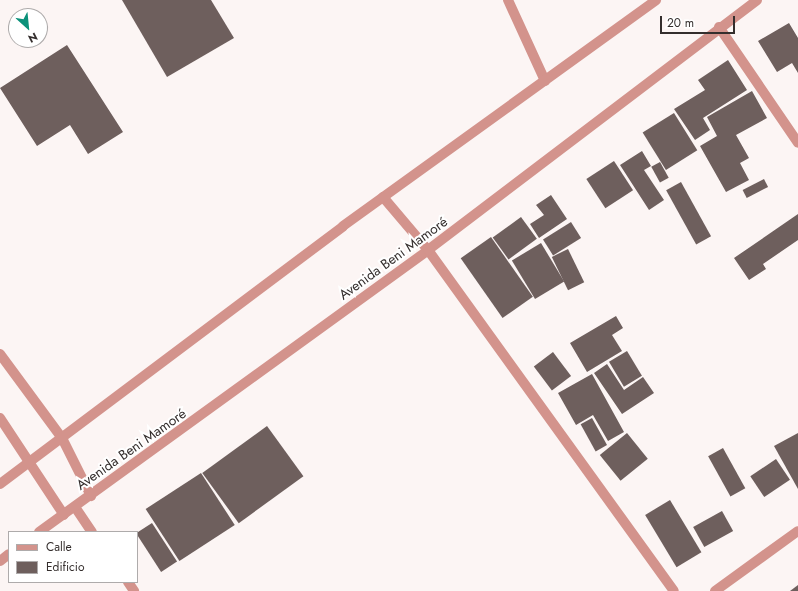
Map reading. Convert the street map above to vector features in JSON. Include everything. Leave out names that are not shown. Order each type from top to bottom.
[{"type":"street","points":[[508,0],[545,81]]},
{"type":"street","points":[[0,484],[383,197],[656,0]]},
{"type":"street","name":"Avenida Beni Mamoré","points":[[41,531],[428,250],[719,27],[757,0]]},
{"type":"street","points":[[719,27],[798,143]]},
{"type":"street","points":[[383,197],[428,250],[674,591]]},
{"type":"street","points":[[0,354],[62,438],[91,496]]},
{"type":"street","points":[[0,418],[32,461],[64,514]]},
{"type":"street","points":[[75,507],[91,531]]},
{"type":"street","points":[[715,591],[798,531]]},
{"type":"street","points":[[0,561],[8,555]]},
{"type":"building","points":[[122,0],[211,0],[234,38],[167,77]]},
{"type":"building","points":[[789,23],[798,38],[798,73],[792,63],[777,72],[758,41]]},
{"type":"building","points":[[67,45],[123,132],[88,154],[70,125],[37,146],[0,88]]},
{"type":"building","points":[[728,60],[747,90],[703,118],[710,130],[695,140],[674,109],[705,90],[698,80]]},
{"type":"building","points":[[752,91],[767,118],[736,135],[749,158],[740,163],[749,180],[726,192],[700,146],[717,136],[707,117]]},
{"type":"building","points":[[674,113],[697,150],[666,170],[643,133]]},
{"type":"building","points":[[642,151],[651,166],[644,170],[664,200],[649,210],[620,165]]},
{"type":"building","points":[[614,161],[633,190],[605,208],[586,179]]},
{"type":"building","points":[[660,162],[669,178],[660,183],[651,167]]},
{"type":"building","points":[[764,179],[768,187],[747,198],[743,190]]},
{"type":"building","points":[[681,182],[711,236],[696,244],[666,190]]},
{"type":"building","points":[[551,195],[567,219],[539,238],[530,224],[544,215],[536,205]]},
{"type":"building","points":[[798,214],[798,240],[763,264],[766,269],[749,280],[734,258]]},
{"type":"building","points":[[521,217],[537,239],[509,259],[493,238]]},
{"type":"building","points":[[571,222],[581,238],[553,256],[543,239]]},
{"type":"building","points":[[491,237],[533,297],[503,318],[461,258]]},
{"type":"building","points":[[541,243],[564,282],[535,299],[512,261]]},
{"type":"building","points":[[568,249],[584,282],[568,290],[552,257]]},
{"type":"building","points":[[616,316],[623,328],[612,335],[622,351],[587,372],[570,343]]},
{"type":"building","points":[[627,351],[642,376],[624,387],[609,362]]},
{"type":"building","points":[[553,352],[571,376],[552,390],[534,366]]},
{"type":"building","points":[[607,364],[624,390],[643,377],[654,393],[622,414],[594,373]]},
{"type":"building","points":[[592,374],[624,432],[608,441],[593,415],[576,425],[558,393]]},
{"type":"building","points":[[592,418],[607,445],[596,451],[581,424]]},
{"type":"building","points":[[267,426],[303,476],[239,523],[202,473]]},
{"type":"building","points":[[627,433],[648,459],[621,481],[600,455]]},
{"type":"building","points":[[798,433],[798,489],[774,446]]},
{"type":"building","points":[[723,448],[745,488],[730,496],[708,456]]},
{"type":"building","points":[[776,459],[790,480],[764,497],[750,476]]},
{"type":"building","points":[[201,473],[235,525],[179,561],[146,509]]},
{"type":"building","points":[[670,500],[701,552],[677,567],[645,515]]},
{"type":"building","points":[[722,511],[733,531],[704,547],[693,527]]},
{"type":"building","points":[[152,523],[177,562],[161,572],[138,536],[138,532]]},
{"type":"building","points":[[798,585],[798,591],[790,591]]}]
